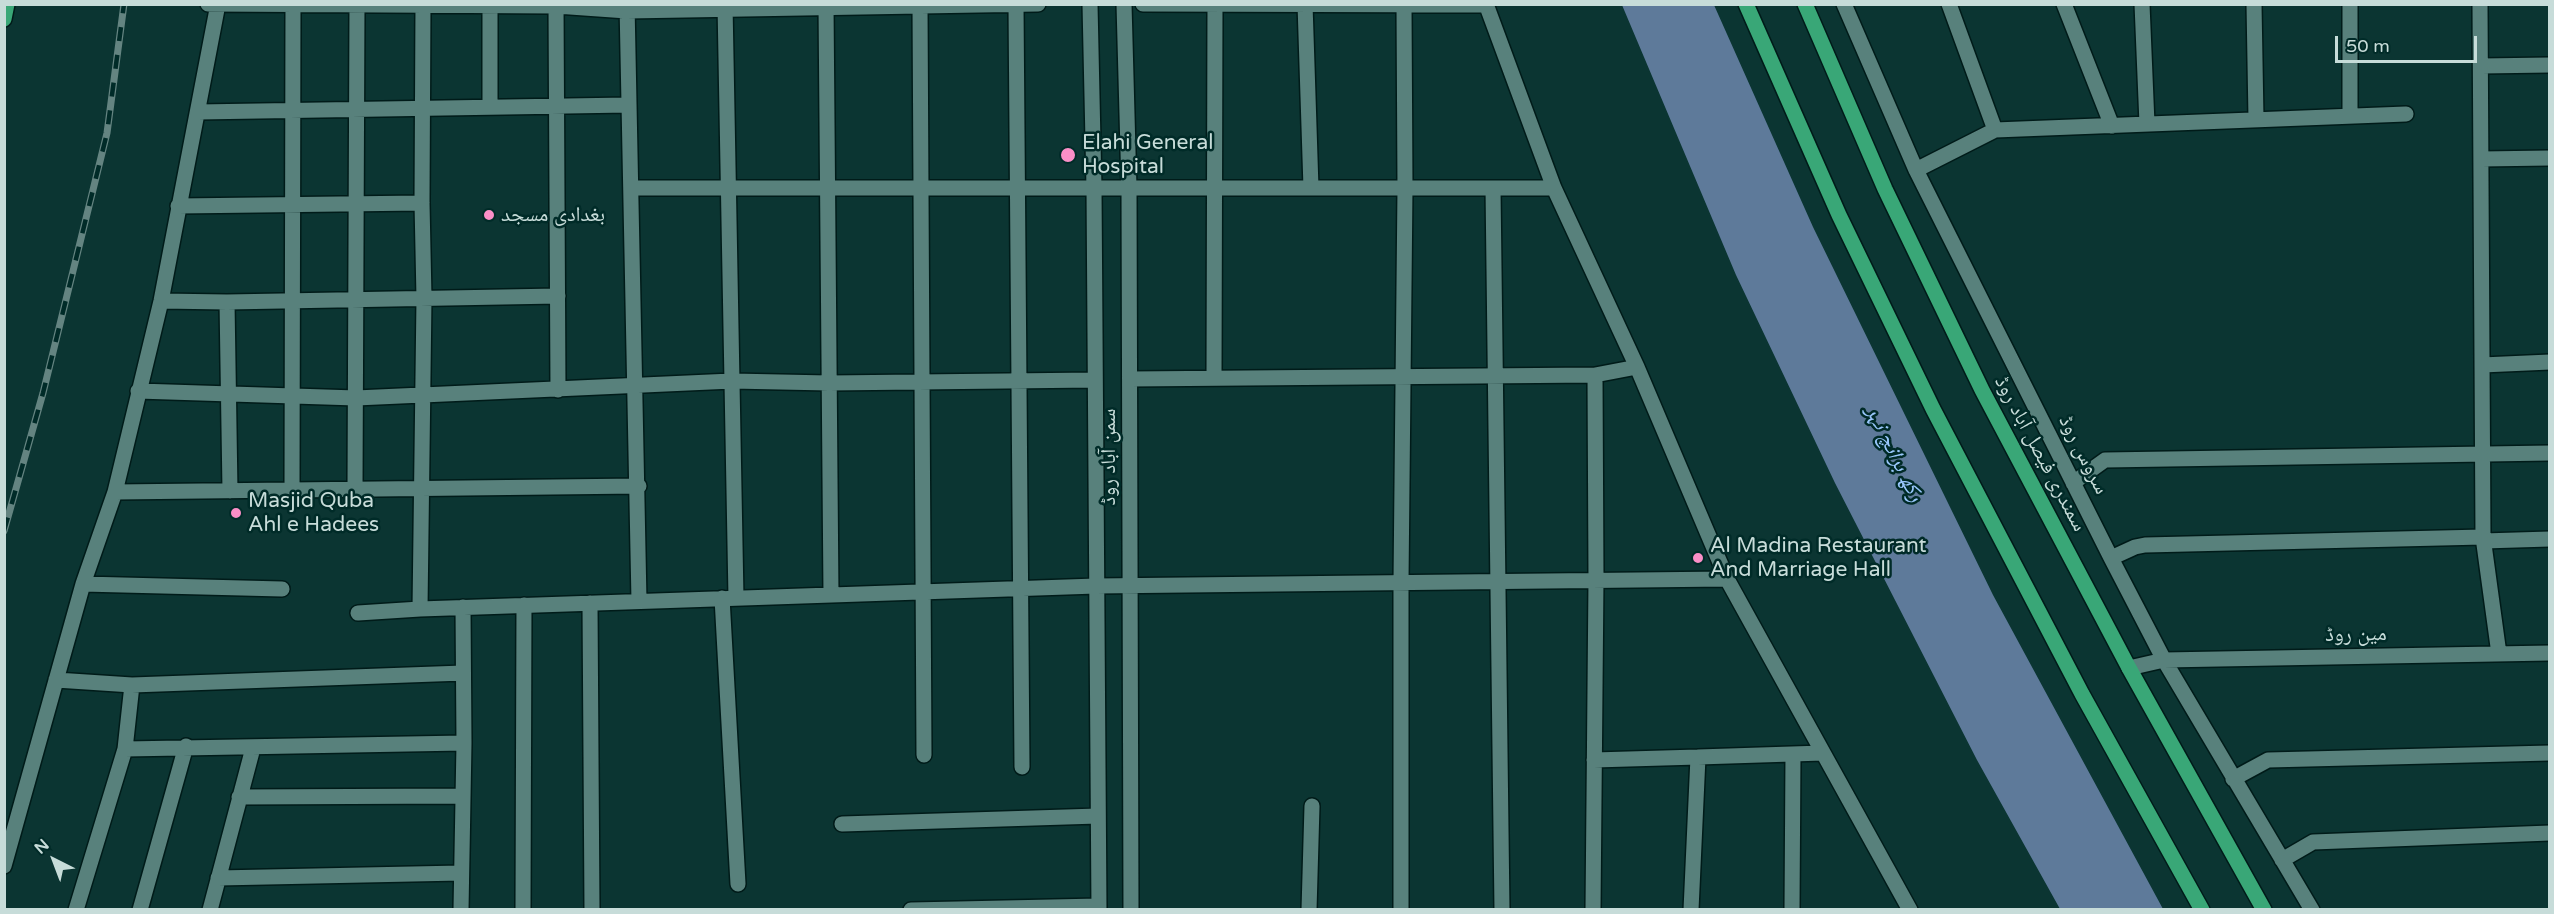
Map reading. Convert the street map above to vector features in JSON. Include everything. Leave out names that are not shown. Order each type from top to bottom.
[{"type":"main road","points":[[4,19],[7,4]]},
{"type":"main road","points":[[1746,4],[1839,215],[1933,409],[2082,694],[2202,909]]},
{"type":"main road","name":"سمندری فیصل آباد روڈ","points":[[1805,4],[1884,189],[1982,390],[2129,668],[2264,909]]},
{"type":"street","points":[[208,4],[556,5],[627,8],[1038,4]]},
{"type":"street","name":"سمن آباد روڈ","points":[[1090,4],[1094,188],[1099,908]]},
{"type":"street","name":"سمن آباد روڈ","points":[[1124,4],[1129,188],[1131,909]]},
{"type":"street","points":[[1143,4],[1486,5],[1554,188],[1637,367],[1727,579],[1910,909]]},
{"type":"street","points":[[1214,378],[1215,4]]},
{"type":"street","name":"سروس روڈ","points":[[1844,4],[1916,170],[2111,558],[2164,660],[2312,909]]},
{"type":"street","points":[[1949,4],[1995,130]]},
{"type":"street","points":[[2064,4],[2112,126]]},
{"type":"street","points":[[2142,4],[2147,124]]},
{"type":"street","points":[[2254,4],[2256,119]]},
{"type":"street","points":[[2350,4],[2350,116]]},
{"type":"street","points":[[2480,4],[2483,539],[2499,654]]},
{"type":"street","points":[[4,866],[83,584],[115,492],[161,301],[218,5]]},
{"type":"street","points":[[292,490],[293,5]]},
{"type":"street","points":[[355,489],[357,5]]},
{"type":"street","points":[[420,609],[424,298],[423,5]]},
{"type":"street","points":[[490,5],[490,107]]},
{"type":"street","points":[[556,5],[558,390]]},
{"type":"street","points":[[1016,5],[1022,767]]},
{"type":"street","points":[[1305,5],[1311,188]]},
{"type":"street","points":[[1401,909],[1404,5]]},
{"type":"street","points":[[920,6],[924,755]]},
{"type":"street","points":[[826,7],[831,595]]},
{"type":"street","points":[[627,8],[634,386],[639,486],[639,601]]},
{"type":"street","points":[[725,8],[732,381],[729,598],[738,884]]},
{"type":"street","points":[[2481,66],[2550,65]]},
{"type":"street","points":[[198,112],[628,105]]},
{"type":"street","points":[[1916,170],[1995,130],[2406,114]]},
{"type":"street","points":[[2481,159],[2550,158]]},
{"type":"street","points":[[631,188],[1554,188]]},
{"type":"street","points":[[1493,188],[1502,909]]},
{"type":"street","points":[[178,206],[422,203]]},
{"type":"street","points":[[161,301],[227,302],[558,296]]},
{"type":"street","points":[[227,302],[230,491]]},
{"type":"street","points":[[2482,365],[2550,362]]},
{"type":"street","points":[[1130,379],[1595,375],[1637,367]]},
{"type":"street","points":[[1593,909],[1595,375]]},
{"type":"street","points":[[138,392],[228,395],[292,394],[356,398],[732,381],[829,383],[1020,379],[1095,380]]},
{"type":"street","points":[[2073,483],[2105,460],[2550,453]]},
{"type":"street","points":[[115,492],[639,486]]},
{"type":"street","points":[[2111,558],[2145,545],[2550,539]]},
{"type":"street","points":[[358,613],[463,607],[1096,586],[1727,579]]},
{"type":"street","points":[[83,584],[282,589]]},
{"type":"street","points":[[590,603],[592,909]]},
{"type":"street","points":[[523,909],[524,605]]},
{"type":"street","points":[[461,909],[464,743],[463,607]]},
{"type":"street","name":"مین روڈ","points":[[2129,668],[2164,660],[2550,653]]},
{"type":"street","points":[[56,680],[132,686],[463,673]]},
{"type":"street","points":[[76,909],[125,749],[132,686]]},
{"type":"street","points":[[125,749],[186,746],[253,748],[464,743]]},
{"type":"street","points":[[140,909],[186,746]]},
{"type":"street","points":[[210,909],[253,748]]},
{"type":"street","points":[[1792,909],[1793,753]]},
{"type":"street","points":[[1594,760],[1823,753]]},
{"type":"street","points":[[2233,779],[2268,760],[2550,753]]},
{"type":"street","points":[[1691,909],[1698,757]]},
{"type":"street","points":[[239,797],[462,796]]},
{"type":"street","points":[[1309,909],[1312,806]]},
{"type":"street","points":[[842,824],[1098,816]]},
{"type":"street","points":[[2282,860],[2313,842],[2550,833]]},
{"type":"street","points":[[218,878],[461,873]]},
{"type":"street","points":[[911,909],[1099,908]]},
{"type":"water","name":"رکھ برانچ نہر","points":[[1622,5],[1714,5],[1813,227],[1993,595],[2163,909],[2060,909],[1977,760],[1835,483],[1736,275]]},
{"type":"railway","points":[[4,531],[43,393],[107,133],[124,4]]},
{"type":"place","name":"Elahi General Hospital","points":[[1068,155]]},
{"type":"place","name":"بغدادی مسجد","points":[[489,215]]},
{"type":"place","name":"Masjid Quba Ahl e Hadees","points":[[236,513]]},
{"type":"place","name":"Al Madina Restaurant And Marriage Hall","points":[[1698,558]]}]
